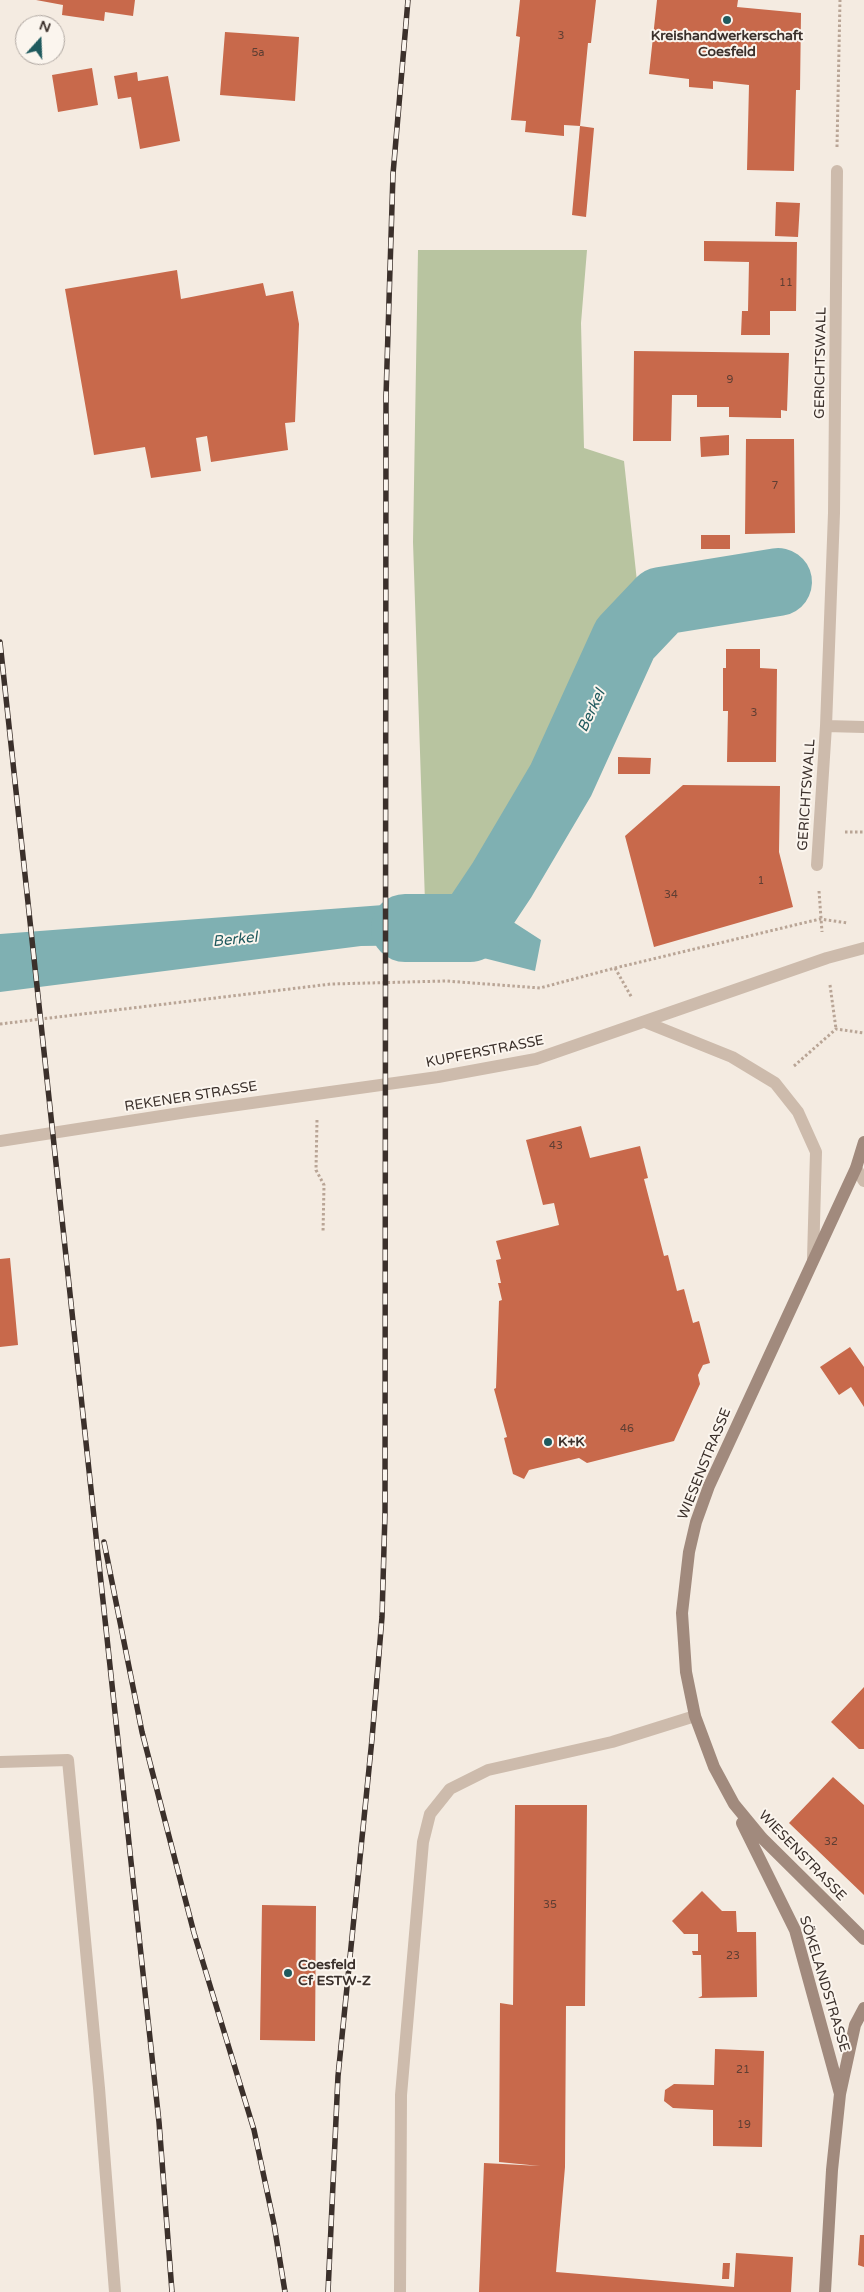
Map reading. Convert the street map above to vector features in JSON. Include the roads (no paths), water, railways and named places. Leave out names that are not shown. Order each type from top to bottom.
[{"type":"street","name":"GERICHTSWALL","points":[[818,865],[826,726],[834,513],[836,171]]},
{"type":"street","name":"GERICHTSWALL","points":[[826,726],[864,727]]},
{"type":"street","name":"KUPFERSTRASSE","points":[[386,1085],[536,1059],[827,958],[864,948]]},
{"type":"street","points":[[645,1022],[732,1057],[775,1083],[798,1112],[816,1152],[813,1260]]},
{"type":"street","name":"REKENER STRASSE","points":[[0,1141],[386,1085]]},
{"type":"street","name":"WIESENSTRASSE","points":[[864,1142],[856,1168],[745,1404],[709,1486],[696,1522],[684,1583],[682,1613],[686,1672],[696,1716],[714,1767],[734,1804],[762,1838],[864,1939]]},
{"type":"street","points":[[856,1168],[864,1181]]},
{"type":"street","points":[[400,2292],[401,2095],[423,1842],[430,1814],[450,1789],[488,1770],[612,1742],[696,1716]]},
{"type":"street","points":[[0,1762],[68,1760],[99,2088],[115,2292]]},
{"type":"street","name":"SÖKELANDSTRASSE","points":[[734,1804],[795,1930],[840,2094]]},
{"type":"street","name":"SÖKELANDSTRASSE","points":[[825,2292],[832,2170],[840,2094],[855,2025],[864,2008]]},
{"type":"water","points":[[476,898],[541,940],[535,971],[432,945],[361,946],[0,992],[0,934]]},
{"type":"waterway","name":"Berkel","points":[[405,928],[470,928],[502,880],[561,780],[625,639],[661,601],[778,582]]},
{"type":"railway","points":[[328,2292],[338,2076],[372,1739],[382,1617],[385,1513],[386,396],[393,174],[408,0]]},
{"type":"railway","points":[[0,642],[159,2122],[172,2292]]},
{"type":"railway","points":[[104,1542],[142,1732],[194,1933],[254,2130],[274,2224],[285,2292]]},
{"type":"place","name":"Kreishandwerkerschaft Coesfeld","points":[[727,20]]},
{"type":"place","name":"K+K","points":[[548,1442]]},
{"type":"place","name":"Coesfeld Cf ESTW-Z","points":[[288,1973]]}]
